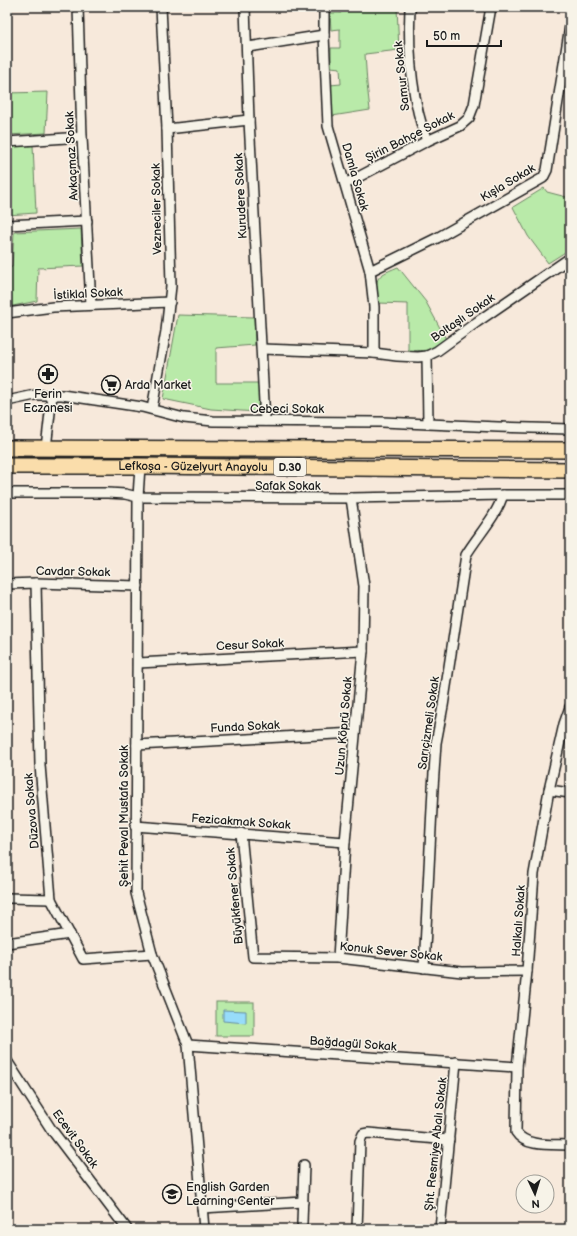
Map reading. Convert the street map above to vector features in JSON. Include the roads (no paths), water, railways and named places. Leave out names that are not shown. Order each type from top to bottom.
[{"type":"highway","name":"Lefkoşa - Güzelyurt Anayolu","points":[[7,448],[570,450]]},
{"type":"highway","name":"Lefkoşa - Güzelyurt Anayolu","points":[[7,466],[570,470]]},
{"type":"street","name":"Avkaçmaz Sokak","points":[[78,7],[82,136],[91,305]]},
{"type":"street","name":"Vezneciler Sokak","points":[[152,409],[170,302],[171,286],[167,129],[161,7]]},
{"type":"street","name":"Kurudere Sokak","points":[[246,7],[249,120],[265,420]]},
{"type":"street","name":"Damla Sokak","points":[[324,7],[328,126],[370,271],[374,307],[374,353]]},
{"type":"street","name":"Samur Sokak","points":[[410,7],[410,53],[415,102],[420,122],[428,141]]},
{"type":"street","name":"Şirin Bahçe Sokak","points":[[345,184],[460,126],[469,118],[472,111],[491,7]]},
{"type":"street","name":"Kışla Sokak","points":[[370,271],[437,238],[543,178],[547,170],[570,30]]},
{"type":"street","points":[[248,47],[324,35]]},
{"type":"street","points":[[167,129],[249,120]]},
{"type":"street","points":[[7,142],[82,136]]},
{"type":"street","points":[[7,225],[87,221]]},
{"type":"street","name":"Boltaşlı Sokak","points":[[262,349],[374,353],[418,357],[427,356],[437,351],[570,258]]},
{"type":"street","name":"İstiklal Sokak","points":[[7,313],[53,307],[170,302]]},
{"type":"street","points":[[427,356],[428,424]]},
{"type":"street","name":"Cebeci Sokak","points":[[7,402],[35,395],[52,395],[70,396],[152,409],[184,418],[199,420],[265,420],[570,429]]},
{"type":"street","points":[[46,448],[52,395]]},
{"type":"street","name":"Şehit Peval Mustafa Sokak","points":[[140,466],[138,497],[138,663],[135,826],[136,893],[152,954],[188,1045],[204,1229]]},
{"type":"street","name":"Safak Sokak","points":[[7,493],[108,493],[125,494],[138,497],[351,498],[503,494],[570,496]]},
{"type":"street","name":"Sarıçizmeli Sokak","points":[[424,968],[436,743],[466,555],[499,506],[503,494]]},
{"type":"street","name":"Uzun Köprü Sokak","points":[[338,958],[345,842],[363,651],[364,586],[351,498]]},
{"type":"street","name":"Cavdar Sokak","points":[[7,584],[36,583],[138,586]]},
{"type":"street","name":"Düzova Sokak","points":[[36,583],[40,765],[51,898],[82,959],[152,954]]},
{"type":"street","name":"Cesur Sokak","points":[[138,663],[363,651]]},
{"type":"street","name":"Halkalı Sokak","points":[[570,707],[564,724],[549,790],[534,874],[527,972],[517,1067],[516,1132],[520,1139],[533,1143],[570,1145]]},
{"type":"street","name":"Funda Sokak","points":[[137,746],[355,733]]},
{"type":"street","points":[[549,790],[570,792]]},
{"type":"street","name":"Fezicakmak Sokak","points":[[135,826],[345,842]]},
{"type":"street","name":"Büyükfener Sokak","points":[[241,833],[253,957]]},
{"type":"street","points":[[7,898],[51,898]]},
{"type":"street","points":[[7,943],[70,934]]},
{"type":"street","name":"Konuk Sever Sokak","points":[[253,957],[338,958],[462,972],[527,972]]},
{"type":"street","name":"Bağdagül Sokak","points":[[188,1045],[517,1067]]},
{"type":"street","name":"Ecevit Sokak","points":[[7,1060],[51,1129],[127,1229]]},
{"type":"street","name":"Şht. Resmiye Abalı Sokak","points":[[440,1229],[456,1062]]},
{"type":"street","points":[[357,1229],[360,1141],[363,1134],[368,1133],[449,1140]]},
{"type":"street","points":[[302,1223],[304,1165]]},
{"type":"street","points":[[202,1208],[303,1202]]},
{"type":"water","points":[[223,1010],[246,1011],[246,1023],[223,1021]]},
{"type":"place","name":"Ferin Eczanesi","points":[[48,374]]},
{"type":"place","name":"Arda Market","points":[[111,385]]},
{"type":"place","name":"English Garden Learning Center","points":[[172,1194]]}]
